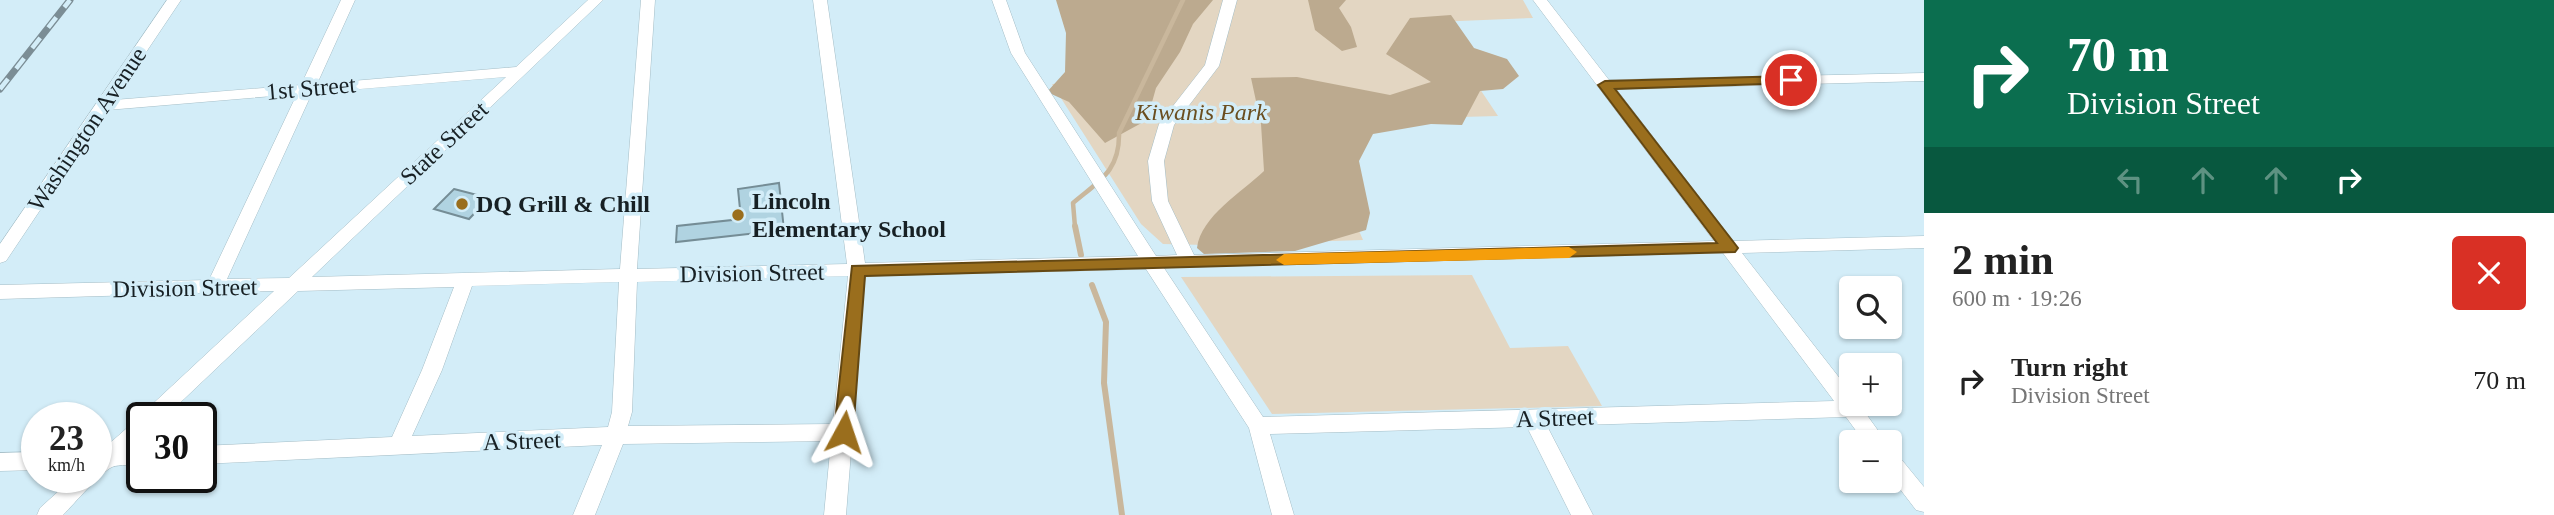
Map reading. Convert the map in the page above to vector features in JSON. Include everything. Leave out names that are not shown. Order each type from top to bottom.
[{"type":"street","name":"Washington Avenue","points":[[0,257],[174,0]]},
{"type":"street","points":[[215,287],[348,0]]},
{"type":"street","name":"State Street","points":[[168,402],[596,0]]},
{"type":"street","points":[[584,515],[622,412],[628,276],[648,0]]},
{"type":"street","points":[[820,0],[858,271],[835,515]]},
{"type":"street","points":[[999,0],[1018,53],[1105,194],[1258,426],[1283,515]]},
{"type":"street","points":[[1189,262],[1160,201],[1156,161],[1167,124],[1212,66],[1230,0]]},
{"type":"street","points":[[1540,0],[1839,392]]},
{"type":"street","name":"1st Street","points":[[102,106],[520,71]]},
{"type":"street","points":[[1605,85],[1924,77]]},
{"type":"street","name":"Division Street","points":[[0,292],[1924,242]]},
{"type":"street","points":[[398,446],[432,370],[465,281]]},
{"type":"street","name":"A Street","points":[[1258,426],[1533,418],[1839,415]]},
{"type":"street","points":[[1533,418],[1582,515]]},
{"type":"street","name":"A Street","points":[[217,454],[615,437],[844,432]]},
{"type":"street","points":[[112,452],[126,440]]},
{"type":"street","points":[[0,462],[21,461]]},
{"type":"street","points":[[1902,471],[1916,483],[1924,503]]},
{"type":"street","points":[[48,515],[71,493]]},
{"type":"green space","name":"Kiwanis Park","points":[[1093,0],[1523,0],[1533,18],[1435,22],[1498,116],[1312,121],[1363,240],[1163,244],[1141,224],[1052,84],[1095,82]]},
{"type":"green space","points":[[1472,275],[1510,348],[1568,346],[1602,406],[1272,414],[1181,277]]},
{"type":"shaded area","points":[[1056,0],[1213,0],[1193,24],[1180,52],[1156,88],[1147,120],[1105,143],[1069,102],[1047,92],[1065,72],[1066,33]]},
{"type":"shaded area","points":[[1308,0],[1346,0],[1339,8],[1351,27],[1357,47],[1342,51],[1315,30]]},
{"type":"shaded area","points":[[1451,15],[1474,48],[1507,59],[1519,76],[1503,89],[1480,91],[1462,125],[1431,124],[1373,134],[1359,161],[1370,213],[1366,230],[1295,251],[1204,254],[1197,248],[1200,236],[1214,215],[1264,171],[1261,124],[1251,78],[1297,77],[1390,95],[1431,82],[1386,54],[1410,18]]},
{"type":"building","points":[[779,183],[784,230],[676,242],[677,226],[741,219],[738,189]]},
{"type":"building","name":"DQ Grill & Chill","points":[[454,189],[489,198],[469,219],[434,209]]},
{"type":"waterway","points":[[1075,227],[1073,203],[1112,166],[1119,133],[1183,0]]},
{"type":"waterway","points":[[1075,226],[1081,255]]},
{"type":"waterway","points":[[1092,285],[1106,322],[1104,383],[1122,515]]},
{"type":"railway","points":[[0,89],[70,0]]},
{"type":"slow traffic","points":[[1284,260],[1569,252]]},
{"type":"place","name":"DQ Grill & Chill","points":[[462,204]]},
{"type":"place","name":"Lincoln Elementary School","points":[[738,215]]},
{"type":"route","points":[[844,432],[858,271],[1730,248],[1605,85],[1791,80]]}]
